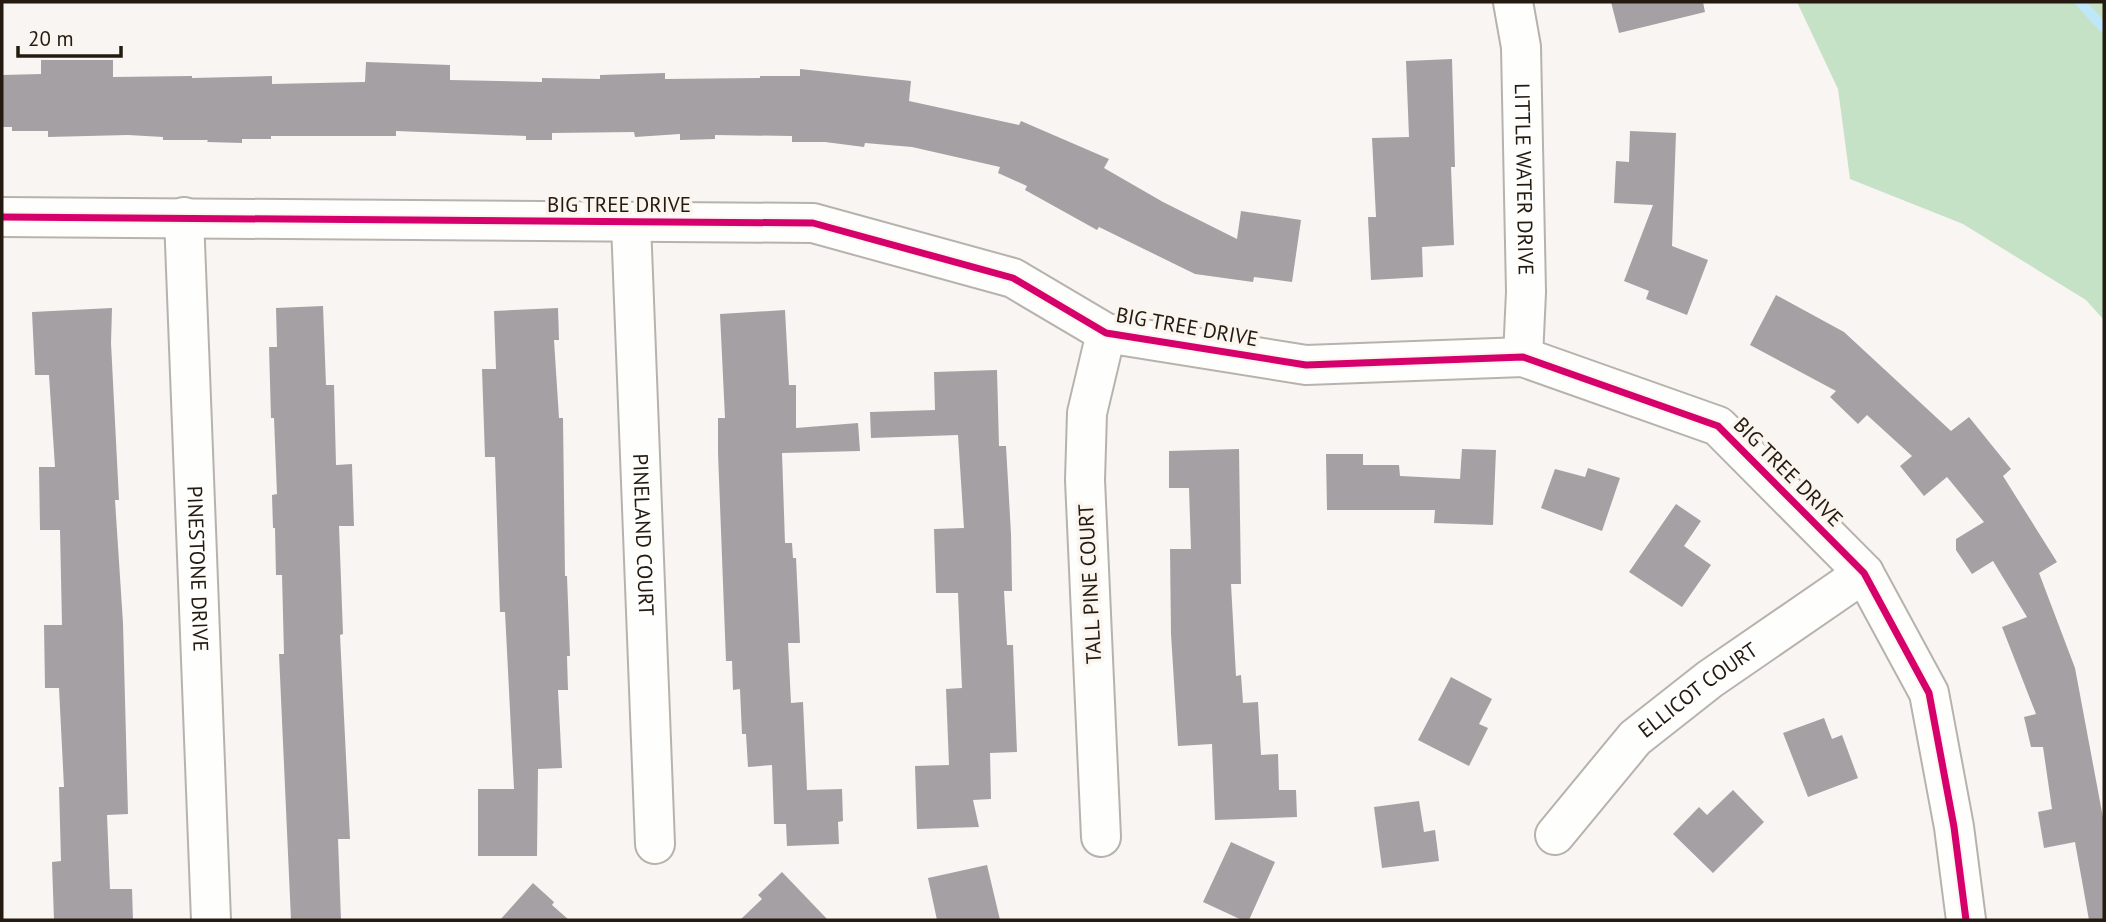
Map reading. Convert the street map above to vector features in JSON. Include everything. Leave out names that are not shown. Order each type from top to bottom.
[{"type":"street","name":"LITTLE WATER DRIVE","points":[[1513,2],[1521,47],[1526,292],[1523,357]]},
{"type":"street","name":"BIG TREE DRIVE","points":[[2,217],[813,223],[1013,278],[1106,332],[1306,365],[1523,357],[1718,426],[1864,573],[1929,694],[1954,827],[1966,920]]},
{"type":"street","name":"PINESTONE DRIVE","points":[[184,217],[211,920]]},
{"type":"street","name":"PINELAND COURT","points":[[631,223],[655,844]]},
{"type":"street","name":"TALL PINE COURT","points":[[1101,837],[1085,480],[1087,413],[1106,332]]},
{"type":"street","name":"ELLICOT COURT","points":[[1555,835],[1635,738],[1710,679],[1864,573]]},
{"type":"green space","points":[[1797,2],[2104,2],[2104,320],[2086,300],[1963,224],[1850,179],[1838,89]]},
{"type":"building","points":[[1611,2],[1703,2],[1705,12],[1619,33]]},
{"type":"building","points":[[1452,59],[1455,167],[1451,167],[1454,245],[1422,247],[1423,277],[1371,280],[1368,217],[1376,217],[1372,138],[1409,137],[1406,61]]},
{"type":"building","points":[[41,60],[113,60],[113,77],[272,76],[272,84],[365,82],[366,62],[450,65],[450,80],[542,82],[542,78],[600,79],[600,75],[665,73],[665,79],[760,78],[800,76],[800,69],[911,81],[909,101],[1019,125],[1021,121],[1109,159],[1104,168],[1163,202],[1237,239],[1241,211],[1301,220],[1292,282],[1254,277],[1253,282],[1195,274],[1099,227],[1097,230],[1025,190],[1027,186],[998,173],[1000,167],[912,147],[792,142],[792,136],[715,135],[715,139],[680,140],[680,134],[635,137],[634,132],[552,133],[552,140],[526,140],[526,136],[396,131],[396,136],[271,136],[271,139],[242,139],[242,143],[163,140],[163,137],[128,135],[48,137],[48,131],[12,131],[12,127],[2,127],[2,75],[41,74]]},
{"type":"building","points":[[1630,131],[1676,133],[1672,246],[1708,260],[1687,315],[1646,299],[1649,291],[1624,281],[1653,205],[1614,203],[1616,161],[1629,162]]},
{"type":"building","points":[[1776,295],[1844,332],[1951,431],[1969,417],[2011,469],[2003,476],[2057,562],[2039,573],[2075,668],[2104,823],[2104,920],[2089,920],[2075,842],[2044,848],[2038,812],[2052,809],[2043,747],[2031,747],[2024,717],[2036,714],[2002,627],[2027,617],[1993,561],[1972,574],[1956,550],[1956,539],[1984,522],[1947,477],[1924,496],[1900,466],[1912,456],[1867,415],[1858,424],[1830,397],[1836,391],[1750,345]]},
{"type":"building","points":[[323,306],[326,385],[334,385],[336,465],[352,464],[354,526],[339,526],[343,634],[340,635],[350,839],[338,839],[341,920],[291,920],[279,654],[284,654],[282,575],[276,575],[273,528],[272,495],[277,494],[269,347],[277,347],[276,308]]},
{"type":"building","points":[[112,308],[111,343],[119,500],[115,500],[123,623],[128,814],[107,815],[110,889],[132,889],[133,920],[54,920],[52,862],[61,861],[59,787],[64,787],[59,688],[45,688],[44,625],[62,625],[60,530],[40,530],[39,467],[55,467],[49,375],[35,375],[32,312]]},
{"type":"building","points":[[558,308],[559,340],[554,340],[559,418],[563,418],[565,576],[570,656],[567,656],[568,690],[558,690],[562,768],[538,769],[537,856],[478,856],[478,789],[514,789],[505,612],[500,612],[495,457],[485,457],[482,369],[496,369],[494,311]]},
{"type":"building","points":[[785,310],[789,385],[796,385],[796,428],[858,423],[860,451],[782,453],[785,543],[792,543],[793,558],[796,558],[800,643],[788,643],[791,703],[803,702],[807,790],[842,789],[843,821],[838,822],[839,844],[787,846],[786,824],[774,824],[772,765],[748,767],[746,734],[742,734],[740,689],[733,690],[732,661],[726,661],[718,453],[718,418],[725,418],[720,314]]},
{"type":"building","points":[[997,370],[999,446],[1006,446],[1011,534],[1012,591],[1004,591],[1007,645],[1013,645],[1017,752],[990,753],[991,799],[973,800],[979,827],[917,829],[915,766],[949,765],[946,689],[962,688],[958,593],[936,593],[934,529],[964,528],[958,435],[871,438],[870,412],[935,410],[934,372]]},
{"type":"building","points":[[1239,449],[1241,584],[1231,584],[1236,676],[1241,675],[1243,703],[1258,702],[1261,755],[1278,754],[1279,790],[1296,790],[1297,817],[1215,820],[1212,744],[1178,746],[1171,634],[1170,549],[1191,549],[1189,488],[1169,488],[1169,451]]},
{"type":"building","points":[[1462,449],[1496,450],[1493,525],[1434,523],[1435,510],[1327,510],[1326,454],[1363,454],[1363,465],[1399,465],[1400,476],[1460,479]]},
{"type":"building","points":[[1588,468],[1620,478],[1602,531],[1541,508],[1555,469],[1585,477]]},
{"type":"building","points":[[1676,504],[1701,521],[1684,546],[1711,565],[1682,607],[1629,572]]},
{"type":"building","points":[[1451,677],[1492,699],[1479,724],[1488,728],[1469,766],[1418,740]]},
{"type":"building","points":[[1824,718],[1832,739],[1842,735],[1858,778],[1808,797],[1783,733]]},
{"type":"building","points":[[1733,790],[1764,822],[1713,873],[1673,834],[1699,807],[1707,815]]},
{"type":"building","points":[[1419,801],[1424,832],[1435,830],[1439,861],[1382,868],[1374,807]]},
{"type":"building","points":[[1231,842],[1275,862],[1249,920],[1242,920],[1203,902]]},
{"type":"building","points":[[987,865],[1000,920],[937,920],[928,878]]},
{"type":"building","points":[[782,872],[828,920],[740,920],[762,899],[758,895]]},
{"type":"building","points":[[533,883],[554,902],[552,905],[569,920],[500,920]]},
{"type":"waterway","points":[[2080,2],[2104,28]]},
{"type":"cycle path","points":[[2,217],[813,223],[1013,278],[1106,333],[1306,365],[1523,357],[1718,426],[1864,573],[1929,693],[1954,827],[1966,920]]}]
